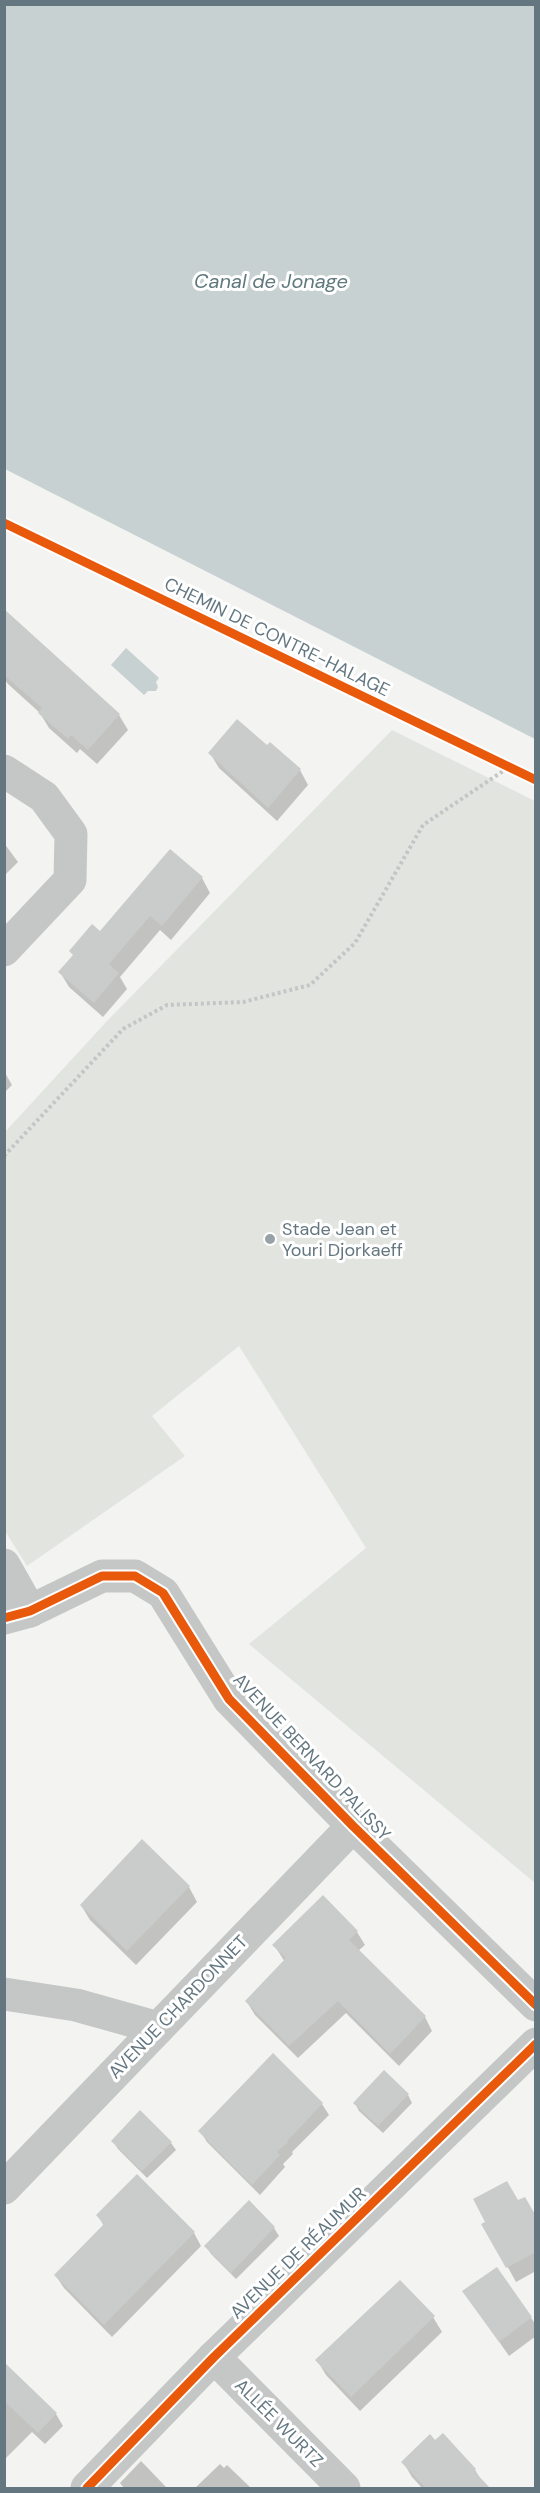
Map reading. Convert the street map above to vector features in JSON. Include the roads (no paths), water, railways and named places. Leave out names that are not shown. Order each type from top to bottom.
[{"type":"street","points":[[4,771],[44,797],[71,834],[70,880],[4,950]]},
{"type":"street","name":"AVENUE BERNARD PALISSY","points":[[4,1565],[17,1614],[102,1576],[135,1576],[164,1593],[229,1699],[353,1826],[536,2005]]},
{"type":"street","name":"AVENUE CHARDONNET","points":[[4,2188],[353,1826]]},
{"type":"street","points":[[4,1994],[76,2005],[158,2028]]},
{"type":"street","name":"AVENUE DE RÉAUMUR","points":[[87,2488],[214,2357],[536,2044]]},
{"type":"street","name":"ALLÉE WURTZ","points":[[214,2357],[344,2488]]},
{"type":"water","name":"Canal de Jonage","points":[[4,5],[535,5],[535,739],[5,469]]},
{"type":"water","points":[[126,648],[159,678],[156,682],[158,687],[156,691],[148,691],[144,695],[111,665]]},
{"type":"place","name":"Stade Jean et Youri Djorkaeff","points":[[270,1239]]}]
